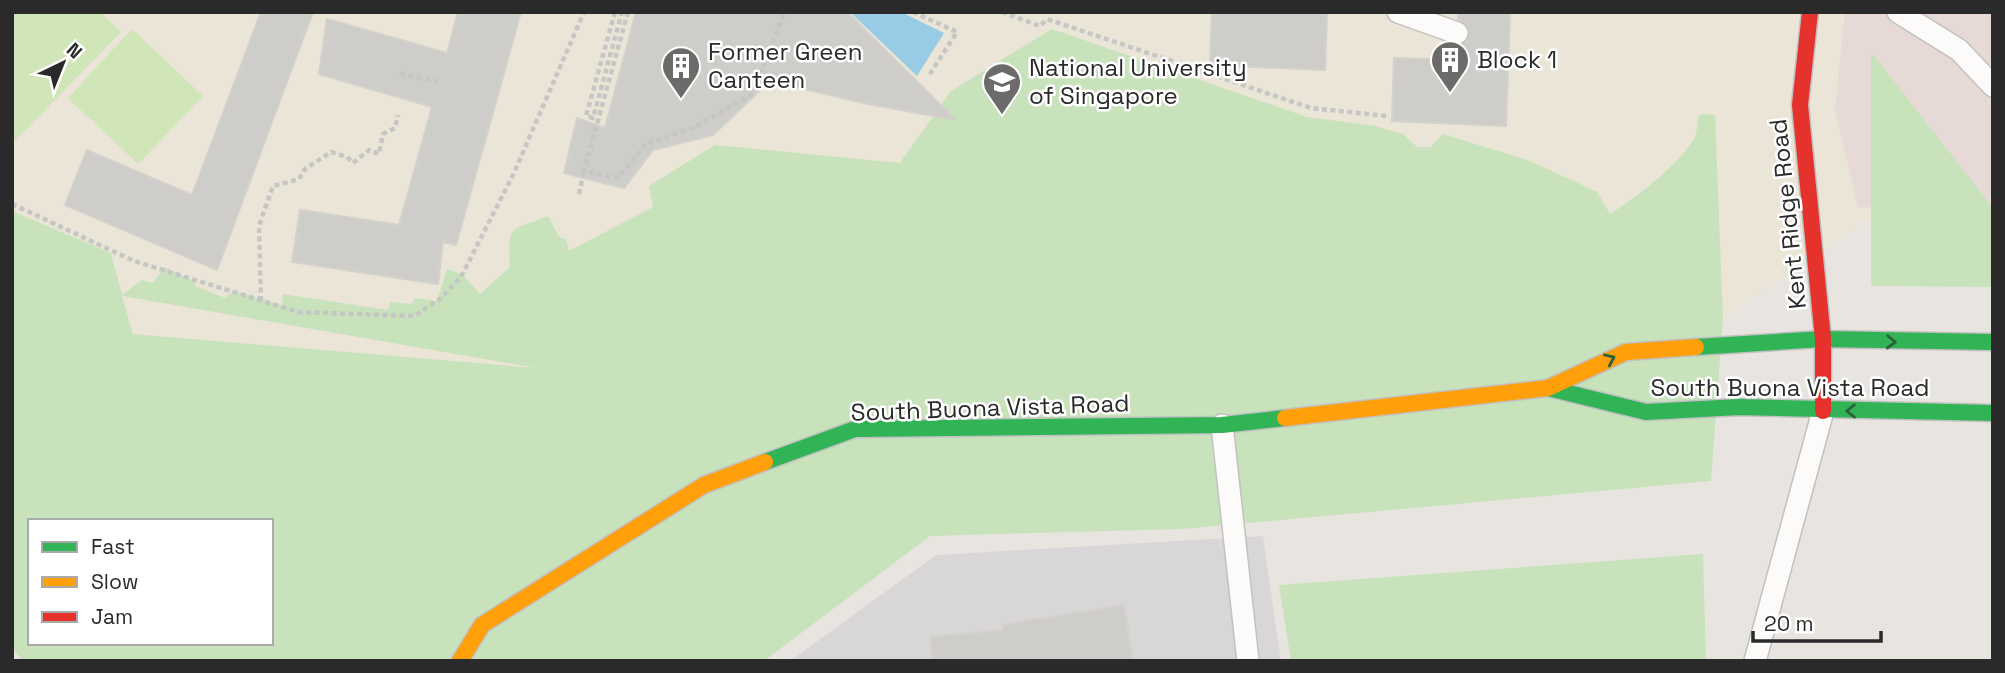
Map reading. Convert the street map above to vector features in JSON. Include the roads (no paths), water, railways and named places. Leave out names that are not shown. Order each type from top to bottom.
[{"type":"street","name":"Kent Ridge Road","points":[[1810,12],[1800,105],[1823,339],[1824,411]]},
{"type":"street","name":"South Buona Vista Road","points":[[460,661],[482,625],[704,485],[855,429],[1222,425],[1548,387],[1626,352],[1823,339],[1993,342]]},
{"type":"street","name":"South Buona Vista Road","points":[[1548,387],[1646,412],[1739,407],[1993,413]]},
{"type":"lane","points":[[1398,12],[1458,33]]},
{"type":"lane","points":[[1898,12],[1959,50],[1993,86]]},
{"type":"lane","points":[[1755,661],[1824,411]]},
{"type":"lane","points":[[1222,425],[1248,661]]},
{"type":"water","points":[[850,12],[901,12],[944,33],[917,76]]},
{"type":"place","name":"Block 1","points":[[1450,94]]},
{"type":"place","name":"Former Green Canteen","points":[[681,100]]},
{"type":"place","name":"National University of Singapore","points":[[1002,116]]}]
